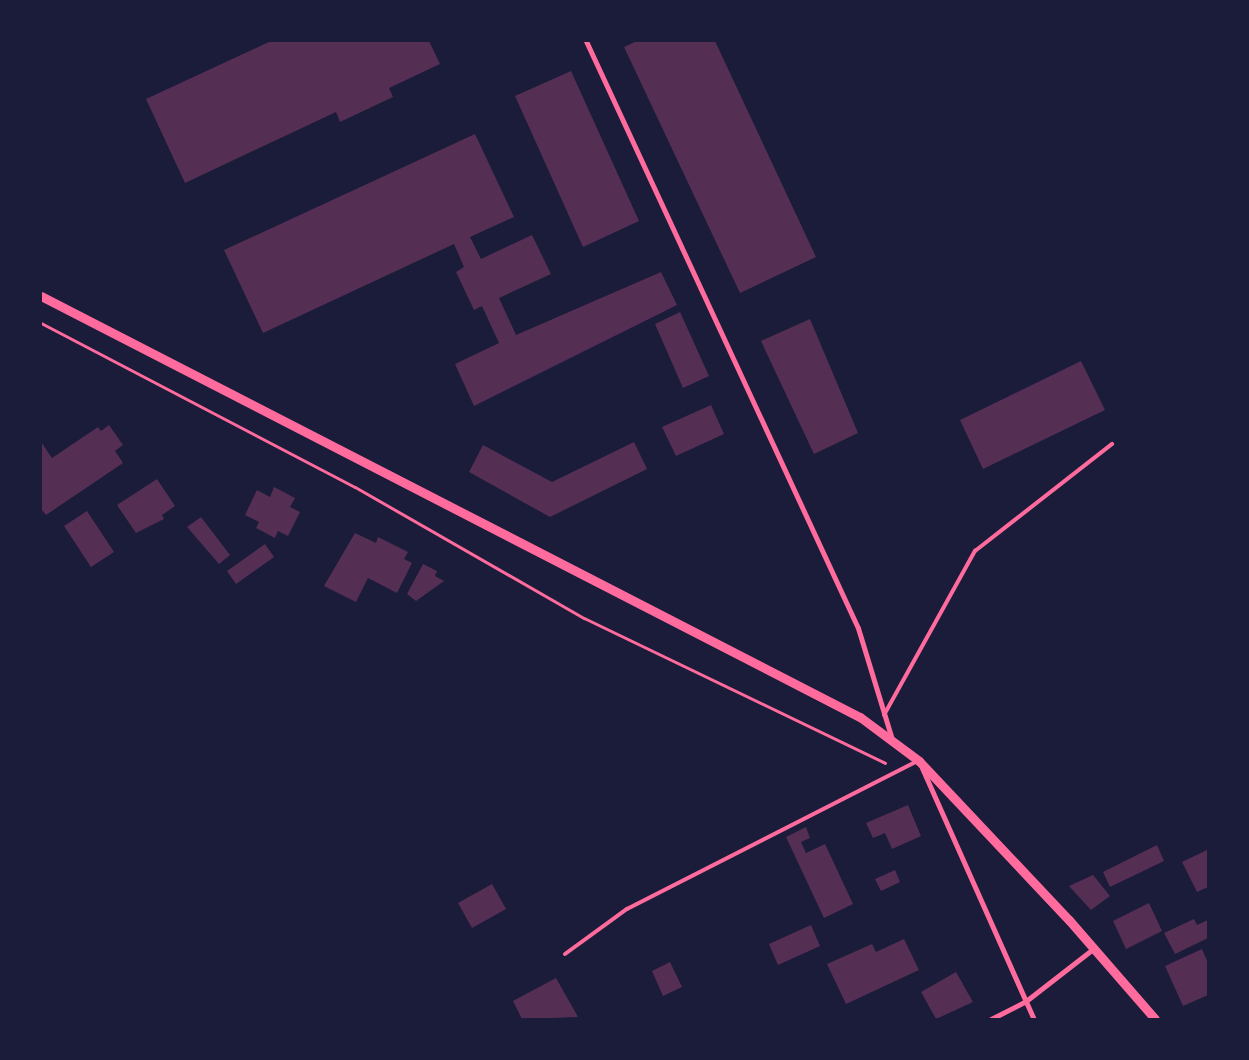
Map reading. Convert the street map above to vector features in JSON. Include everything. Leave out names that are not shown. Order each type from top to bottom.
[{"type":"street","points":[[586,41],[858,628],[892,740]]},
{"type":"street","points":[[41,296],[803,684],[892,740],[918,761],[1094,948],[1155,1019]]},
{"type":"street","points":[[918,761],[1034,1019]]},
{"type":"street","points":[[991,1019],[1026,1000],[1094,948]]},
{"type":"lane","points":[[884,716],[976,551],[1112,444]]},
{"type":"lane","points":[[565,954],[627,908],[918,761]]},
{"type":"path","points":[[41,323],[355,487],[584,618],[884,763],[918,761]]},
{"type":"building","points":[[271,41],[429,41],[440,64],[389,88],[393,97],[340,122],[336,112],[185,183],[146,99]]},
{"type":"building","points":[[637,41],[715,41],[816,257],[740,293],[624,47]]},
{"type":"building","points":[[571,71],[639,221],[583,247],[515,96]]},
{"type":"building","points":[[475,134],[514,217],[470,237],[481,259],[532,235],[551,274],[499,298],[516,335],[661,272],[677,305],[474,406],[455,364],[499,343],[482,306],[474,310],[456,272],[464,267],[454,244],[263,333],[224,250]]},
{"type":"building","points":[[680,312],[709,376],[683,388],[655,324]]},
{"type":"building","points":[[810,319],[858,433],[814,454],[761,341]]},
{"type":"building","points":[[1081,361],[1105,410],[983,469],[960,420]]},
{"type":"building","points":[[711,405],[724,434],[676,456],[662,427]]},
{"type":"building","points":[[109,425],[123,445],[115,451],[123,463],[46,515],[41,509],[41,442],[52,458],[98,427],[101,431]]},
{"type":"building","points":[[634,442],[647,469],[550,517],[469,472],[483,445],[552,482]]},
{"type":"building","points":[[157,479],[175,506],[162,515],[164,519],[136,533],[117,505]]},
{"type":"building","points":[[274,487],[295,498],[290,507],[300,512],[288,536],[278,531],[275,538],[256,528],[259,522],[245,515],[257,490],[270,497]]},
{"type":"building","points":[[87,511],[114,552],[91,567],[64,526]]},
{"type":"building","points":[[201,517],[230,555],[219,564],[187,527]]},
{"type":"building","points":[[355,533],[376,543],[378,537],[408,552],[404,559],[412,563],[397,593],[368,578],[356,602],[324,586]]},
{"type":"building","points":[[265,544],[274,557],[236,584],[227,571]]},
{"type":"building","points":[[423,564],[437,571],[435,576],[444,581],[416,601],[407,594]]},
{"type":"building","points":[[908,805],[921,836],[892,849],[885,833],[873,838],[866,823]]},
{"type":"building","points":[[806,827],[810,838],[801,842],[806,853],[825,844],[853,904],[824,918],[786,837]]},
{"type":"building","points":[[1157,845],[1164,861],[1110,887],[1103,872]]},
{"type":"building","points":[[1207,850],[1208,887],[1197,892],[1182,862]]},
{"type":"building","points":[[895,870],[900,882],[881,891],[875,879]]},
{"type":"building","points":[[1093,875],[1110,896],[1091,910],[1069,886]]},
{"type":"building","points":[[492,884],[506,909],[472,928],[458,903]]},
{"type":"building","points":[[1149,903],[1162,931],[1126,949],[1113,921]]},
{"type":"building","points":[[1194,919],[1197,925],[1208,920],[1208,938],[1175,954],[1164,933]]},
{"type":"building","points":[[811,925],[820,946],[778,965],[769,944]]},
{"type":"building","points":[[904,939],[919,970],[846,1004],[827,964],[872,944],[876,952]]},
{"type":"building","points":[[1202,949],[1208,963],[1208,995],[1183,1006],[1165,966]]},
{"type":"building","points":[[670,962],[682,987],[663,996],[652,971]]},
{"type":"building","points":[[956,972],[973,1002],[936,1019],[921,992]]},
{"type":"building","points":[[556,978],[578,1017],[522,1019],[513,1001]]}]
